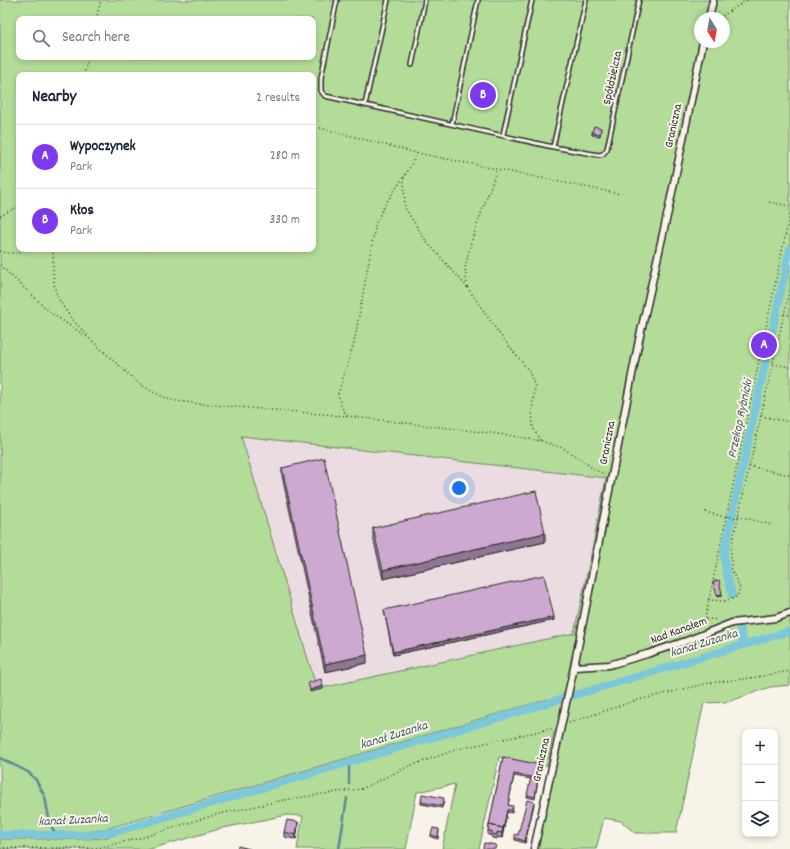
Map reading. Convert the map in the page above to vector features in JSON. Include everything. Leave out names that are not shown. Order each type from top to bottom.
[{"type":"street","points":[[710,12],[713,0]]},
{"type":"street","name":"Graniczna","points":[[534,849],[574,667],[639,340],[703,48]]},
{"type":"street","name":"Nad Kanałem","points":[[574,667],[609,664],[647,654],[689,640],[732,623],[776,618],[790,613]]},
{"type":"lane","points":[[337,0],[321,76],[321,90],[325,96],[553,147],[586,0]]},
{"type":"lane","points":[[365,105],[388,0]]},
{"type":"lane","points":[[412,65],[425,0]]},
{"type":"lane","points":[[452,124],[478,0]]},
{"type":"lane","points":[[503,135],[532,0]]},
{"type":"lane","name":"Spółdzielcza","points":[[553,147],[599,155],[603,154],[607,149],[639,0]]},
{"type":"path","points":[[97,16],[101,0]]},
{"type":"path","points":[[728,12],[747,0]]},
{"type":"path","points":[[85,72],[87,60]]},
{"type":"path","points":[[320,128],[417,153],[620,194]]},
{"type":"path","points":[[347,416],[341,406],[338,394],[354,343],[376,222],[417,153]]},
{"type":"path","points":[[467,287],[465,268],[471,242],[497,169]]},
{"type":"path","points":[[404,176],[405,208],[426,241],[467,287],[529,371],[535,387],[532,410],[534,428],[541,441]]},
{"type":"path","points":[[769,202],[790,206]]},
{"type":"path","points":[[0,216],[16,208]]},
{"type":"path","points":[[705,619],[790,213]]},
{"type":"path","points":[[0,251],[8,254],[22,252]]},
{"type":"path","points":[[53,252],[53,274],[57,295],[71,317],[90,339],[138,383],[170,400],[200,404],[347,416],[507,435],[541,441],[563,448],[595,470],[613,475]]},
{"type":"path","points":[[0,265],[51,313],[90,339]]},
{"type":"path","points":[[708,600],[727,601],[737,597],[740,588],[730,569],[731,548],[790,288]]},
{"type":"path","points":[[784,314],[790,315]]},
{"type":"path","points":[[773,364],[790,367]]},
{"type":"path","points":[[761,416],[790,422]]},
{"type":"path","points":[[749,466],[789,475]]},
{"type":"path","points":[[705,512],[726,517],[738,517],[772,524]]},
{"type":"path","points":[[675,638],[698,622],[705,619],[732,623]]},
{"type":"path","points":[[0,848],[98,848],[140,838],[214,815],[284,800],[361,789],[406,767],[458,749],[541,732],[634,701],[709,683],[751,678],[790,671]]},
{"type":"shaded area","points":[[241,436],[607,478],[574,633],[316,690]]},
{"type":"green space","points":[[0,0],[790,0],[790,685],[770,687],[728,702],[704,703],[676,833],[635,833],[621,821],[604,818],[596,849],[537,849],[564,730],[554,732],[547,766],[499,757],[479,849],[442,849],[455,784],[417,792],[406,849],[297,849],[303,816],[287,815],[223,828],[150,849],[0,849],[0,839],[87,839],[103,838],[125,832],[547,705],[548,699],[106,829],[85,832],[0,832]],"holes":[[[241,436],[606,478],[574,633],[317,689]]]},
{"type":"building","points":[[594,126],[601,128],[600,134],[592,133]]},
{"type":"building","points":[[324,458],[367,655],[325,664],[282,468]]},
{"type":"building","points":[[536,491],[545,533],[383,570],[373,528]]},
{"type":"building","points":[[544,575],[554,617],[393,652],[384,610]]},
{"type":"building","points":[[719,580],[722,594],[717,595],[713,582]]},
{"type":"building","points":[[321,679],[323,686],[310,690],[308,683]]},
{"type":"building","points":[[503,757],[540,765],[535,797],[527,795],[531,777],[514,774],[508,805],[513,806],[512,810],[507,810],[503,830],[503,828],[489,825]]},
{"type":"building","points":[[422,794],[444,798],[442,806],[421,802]]},
{"type":"building","points":[[527,800],[534,802],[525,841],[515,838],[515,834],[518,835]]},
{"type":"building","points":[[287,820],[298,822],[296,835],[284,832]]},
{"type":"building","points":[[489,825],[503,828],[502,833],[497,832],[497,835],[492,834],[492,831],[488,831]]},
{"type":"building","points":[[433,828],[439,829],[438,837],[431,835]]},
{"type":"building","points":[[484,843],[496,845],[495,849],[483,849]]},
{"type":"building","points":[[238,846],[250,849],[237,849]]},
{"type":"waterway","name":"Przekop Rybnicki","points":[[732,595],[725,566],[724,553],[790,249]]},
{"type":"waterway","name":"Przekop Rybnicki","points":[[740,628],[744,645]]},
{"type":"waterway","name":"kanał Zuzanka","points":[[0,835],[88,835],[118,831],[790,631]]},
{"type":"waterway","points":[[0,758],[28,772],[36,780],[45,797],[50,824],[56,835]]},
{"type":"waterway","points":[[349,762],[349,784]]},
{"type":"waterway","points":[[339,849],[347,798]]},
{"type":"place","name":"Kłos","points":[[483,95]]},
{"type":"place","name":"Wypoczynek","points":[[764,345]]}]
